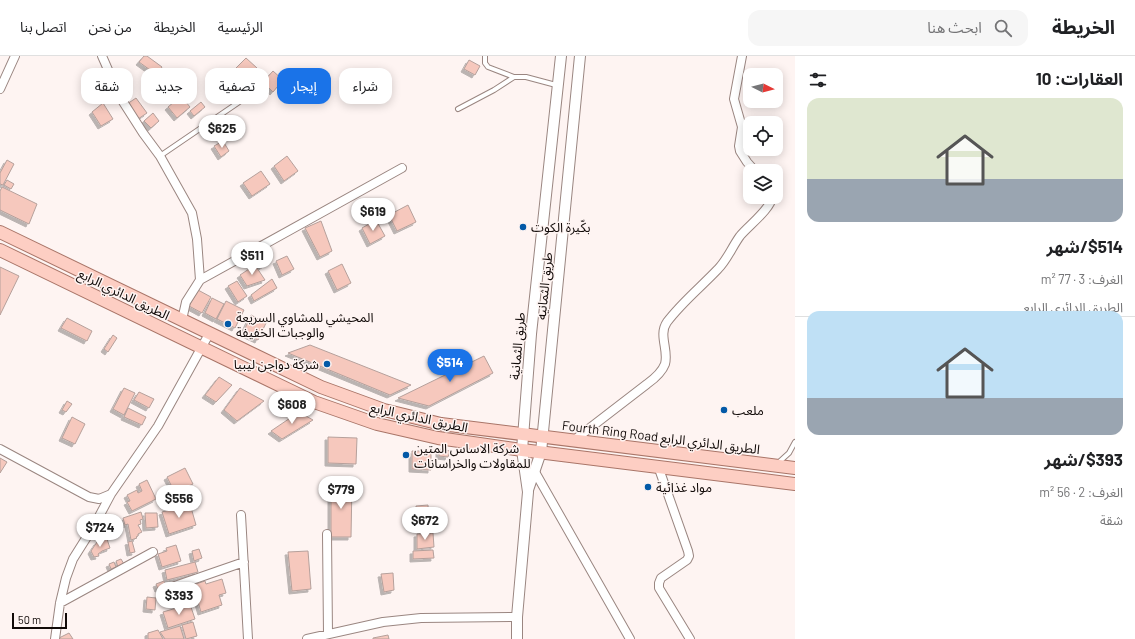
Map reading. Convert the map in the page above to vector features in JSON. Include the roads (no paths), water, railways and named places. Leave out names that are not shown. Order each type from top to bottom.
[{"type":"main road","name":"الطريق الدائري الرابع","points":[[0,232],[321,387],[384,410],[441,424],[523,435]]},
{"type":"main road","name":"الطريق الدائري الرابع","points":[[0,250],[314,402],[377,424],[438,438],[795,484]]},
{"type":"main road","name":"Fourth Ring Road الطريق الدائري الرابع","points":[[523,435],[776,464],[795,468]]},
{"type":"street","points":[[0,89],[14,56]]},
{"type":"street","points":[[102,56],[120,97],[160,156],[192,213],[197,239],[200,280]]},
{"type":"street","name":"طريق الثمانية","points":[[517,639],[517,617],[528,492],[522,450],[523,435],[531,334],[561,56]]},
{"type":"street","name":"طريق الثمانيه","points":[[528,492],[541,452],[543,437],[580,56]]},
{"type":"street","points":[[742,56],[734,99],[742,127],[739,146],[740,151],[750,164]]},
{"type":"street","points":[[182,320],[186,302],[200,280],[402,168]]},
{"type":"street","points":[[573,441],[658,375],[664,364],[666,356],[663,337],[666,323],[692,294],[719,269],[740,236],[769,204]]},
{"type":"street","points":[[55,639],[60,603],[66,578],[73,559],[95,524],[110,494],[158,426],[209,334]]},
{"type":"street","points":[[0,449],[89,497],[99,499],[110,494]]},
{"type":"street","points":[[658,466],[689,556],[687,560],[661,578],[658,583],[659,588],[690,639]]},
{"type":"street","points":[[535,472],[630,639]]},
{"type":"street","points":[[241,515],[248,639]]},
{"type":"street","points":[[327,534],[328,634]]},
{"type":"street","points":[[60,603],[153,552]]},
{"type":"street","points":[[168,588],[244,562]]},
{"type":"street","points":[[306,639],[383,622],[421,618],[517,617]]},
{"type":"lane","points":[[486,56],[485,63],[488,68],[514,77],[526,77],[557,85]]},
{"type":"lane","points":[[458,109],[494,90],[514,77]]},
{"type":"lane","points":[[160,156],[236,104]]},
{"type":"lane","points":[[776,464],[789,453],[795,442]]},
{"type":"place","name":"بكّيرة الكوت","points":[[523,227]]},
{"type":"place","name":"المحيشي للمشاوي السريعة والوجبات الخفيفة","points":[[228,324]]},
{"type":"place","name":"شركة دواجن ليبيا","points":[[327,364]]},
{"type":"place","name":"ملعب","points":[[724,410]]},
{"type":"place","name":"شركة الاساس المتين للمقاولات والخراسانات","points":[[406,455]]},
{"type":"place","name":"مواد غذائية","points":[[648,487]]}]
